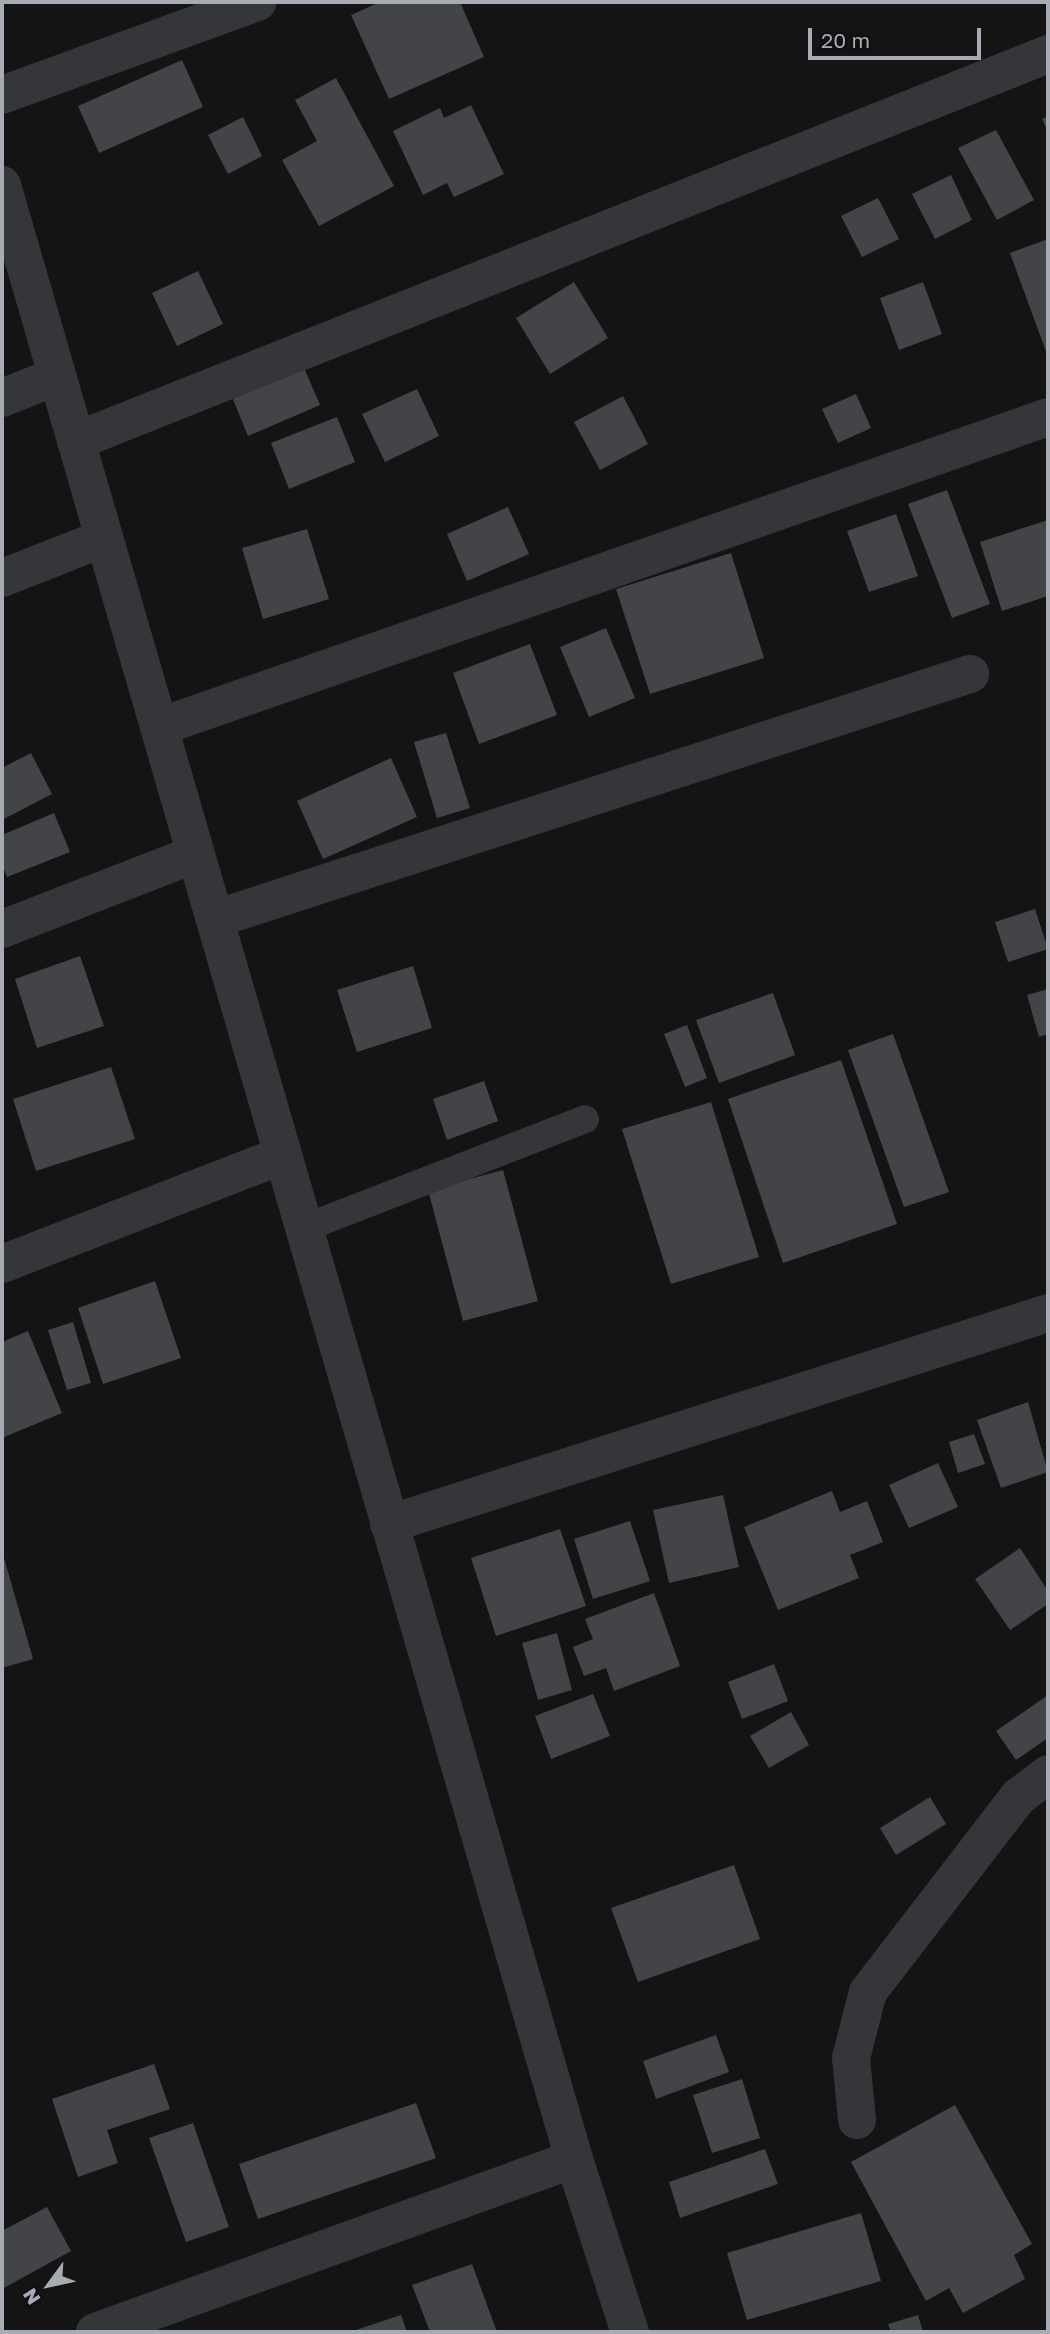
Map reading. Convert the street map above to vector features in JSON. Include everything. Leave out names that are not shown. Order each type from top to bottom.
[{"type":"street","points":[[2,95],[258,2]]},
{"type":"street","points":[[76,440],[1048,54]]},
{"type":"street","points":[[2,185],[283,1155],[307,1227],[389,1524],[574,2159],[630,2332]]},
{"type":"street","points":[[2,398],[57,376]]},
{"type":"street","points":[[159,727],[1048,417]]},
{"type":"street","points":[[2,578],[104,538]]},
{"type":"street","points":[[215,919],[970,674]]},
{"type":"street","points":[[2,929],[195,854]]},
{"type":"street","points":[[2,1264],[283,1155]]},
{"type":"street","points":[[389,1524],[1048,1313]]},
{"type":"street","points":[[857,2120],[851,2058],[868,1992],[1018,1797],[1048,1774]]},
{"type":"street","points":[[94,2332],[574,2159]]},
{"type":"lane","points":[[307,1227],[584,1119]]},
{"type":"building","points":[[380,2],[460,2],[484,57],[389,99],[351,15]]},
{"type":"building","points":[[182,60],[203,107],[99,153],[78,106]]},
{"type":"building","points":[[336,78],[394,186],[319,226],[282,160],[317,141],[295,100]]},
{"type":"building","points":[[471,105],[504,174],[454,197],[447,183],[423,195],[393,131],[440,108],[444,118]]},
{"type":"building","points":[[1048,116],[1048,132],[1042,119]]},
{"type":"building","points":[[243,117],[262,156],[228,174],[208,135]]},
{"type":"building","points":[[996,130],[1034,200],[997,220],[958,148]]},
{"type":"building","points":[[951,175],[972,220],[935,239],[912,194]]},
{"type":"building","points":[[878,198],[899,239],[862,257],[841,216]]},
{"type":"building","points":[[1048,239],[1048,357],[1010,253]]},
{"type":"building","points":[[198,271],[223,324],[177,346],[152,293]]},
{"type":"building","points":[[574,282],[608,338],[550,374],[516,318]]},
{"type":"building","points":[[923,282],[942,334],[899,350],[880,298]]},
{"type":"building","points":[[302,363],[320,405],[248,436],[230,392]]},
{"type":"building","points":[[417,389],[439,436],[385,462],[362,414]]},
{"type":"building","points":[[856,394],[871,428],[838,443],[822,409]]},
{"type":"building","points":[[623,396],[648,444],[600,470],[574,422]]},
{"type":"building","points":[[337,417],[355,462],[289,489],[271,443]]},
{"type":"building","points":[[947,490],[990,604],[952,618],[908,504]]},
{"type":"building","points":[[508,507],[529,554],[467,581],[447,534]]},
{"type":"building","points":[[896,514],[918,576],[869,592],[847,531]]},
{"type":"building","points":[[1048,520],[1048,596],[1002,611],[980,542]]},
{"type":"building","points":[[307,529],[329,599],[263,619],[242,548]]},
{"type":"building","points":[[731,553],[764,658],[650,694],[616,589]]},
{"type":"building","points":[[606,628],[635,698],[589,717],[560,647]]},
{"type":"building","points":[[530,644],[557,715],[479,744],[453,673]]},
{"type":"building","points":[[446,733],[470,808],[437,818],[414,742]]},
{"type":"building","points":[[31,753],[52,794],[2,820],[2,768]]},
{"type":"building","points":[[391,758],[417,817],[323,859],[297,801]]},
{"type":"building","points":[[54,813],[70,852],[7,877],[2,864],[2,835]]},
{"type":"building","points":[[1035,909],[1048,949],[1008,962],[995,922]]},
{"type":"building","points":[[80,956],[104,1026],[37,1048],[15,979]]},
{"type":"building","points":[[413,966],[432,1028],[357,1052],[337,990]]},
{"type":"building","points":[[1048,989],[1048,1034],[1039,1037],[1027,995]]},
{"type":"building","points":[[773,993],[795,1055],[719,1083],[696,1020]]},
{"type":"building","points":[[687,1025],[707,1078],[685,1087],[664,1034]]},
{"type":"building","points":[[893,1034],[949,1192],[904,1207],[848,1050]]},
{"type":"building","points":[[841,1060],[897,1224],[783,1263],[728,1099]]},
{"type":"building","points":[[111,1067],[135,1139],[36,1171],[13,1099]]},
{"type":"building","points":[[484,1081],[498,1121],[447,1140],[433,1099]]},
{"type":"building","points":[[711,1102],[759,1257],[671,1284],[622,1129]]},
{"type":"building","points":[[503,1170],[538,1301],[463,1321],[428,1190]]},
{"type":"building","points":[[155,1281],[181,1358],[103,1384],[78,1308]]},
{"type":"building","points":[[73,1322],[91,1383],[67,1390],[48,1330]]},
{"type":"building","points":[[28,1331],[62,1413],[2,1438],[2,1342]]},
{"type":"building","points":[[1028,1402],[1048,1472],[1001,1488],[977,1420]]},
{"type":"building","points":[[974,1434],[985,1464],[958,1473],[949,1442]]},
{"type":"building","points":[[938,1463],[958,1507],[909,1528],[889,1485]]},
{"type":"building","points":[[832,1491],[840,1512],[867,1501],[883,1542],[850,1555],[859,1578],[778,1610],[744,1527]]},
{"type":"building","points":[[723,1495],[739,1567],[669,1583],[653,1510]]},
{"type":"building","points":[[630,1521],[650,1581],[593,1599],[574,1539]]},
{"type":"building","points":[[560,1529],[586,1606],[496,1636],[471,1558]]},
{"type":"building","points":[[1020,1548],[1048,1591],[1048,1604],[1010,1630],[975,1579]]},
{"type":"building","points":[[2,1551],[33,1659],[2,1668]]},
{"type":"building","points":[[654,1593],[680,1666],[614,1691],[606,1668],[584,1676],[573,1647],[593,1639],[585,1619]]},
{"type":"building","points":[[557,1633],[572,1690],[538,1700],[522,1643]]},
{"type":"building","points":[[774,1664],[788,1701],[742,1719],[728,1682]]},
{"type":"building","points":[[593,1694],[610,1736],[551,1759],[535,1716]]},
{"type":"building","points":[[1048,1695],[1048,1738],[1016,1760],[996,1731]]},
{"type":"building","points":[[791,1712],[809,1745],[769,1768],[750,1736]]},
{"type":"building","points":[[930,1797],[946,1824],[896,1855],[880,1828]]},
{"type":"building","points":[[734,1865],[760,1939],[638,1982],[611,1908]]},
{"type":"building","points":[[716,2035],[729,2072],[656,2099],[643,2061]]},
{"type":"building","points":[[154,2064],[170,2109],[107,2130],[118,2163],[78,2177],[52,2099]]},
{"type":"building","points":[[742,2079],[760,2138],[712,2153],[693,2095]]},
{"type":"building","points":[[416,2103],[436,2158],[258,2219],[239,2164]]},
{"type":"building","points":[[955,2105],[1032,2244],[1014,2255],[1025,2279],[963,2313],[949,2288],[926,2301],[851,2162]]},
{"type":"building","points":[[193,2123],[229,2227],[186,2242],[149,2138]]},
{"type":"building","points":[[765,2149],[778,2184],[680,2218],[669,2182]]},
{"type":"building","points":[[47,2207],[71,2251],[2,2289],[2,2231]]},
{"type":"building","points":[[861,2213],[881,2281],[747,2320],[727,2253]]},
{"type":"building","points":[[472,2264],[497,2332],[430,2332],[412,2285]]},
{"type":"building","points":[[401,2315],[407,2332],[350,2332]]},
{"type":"building","points":[[918,2315],[923,2332],[891,2332],[888,2324]]}]
